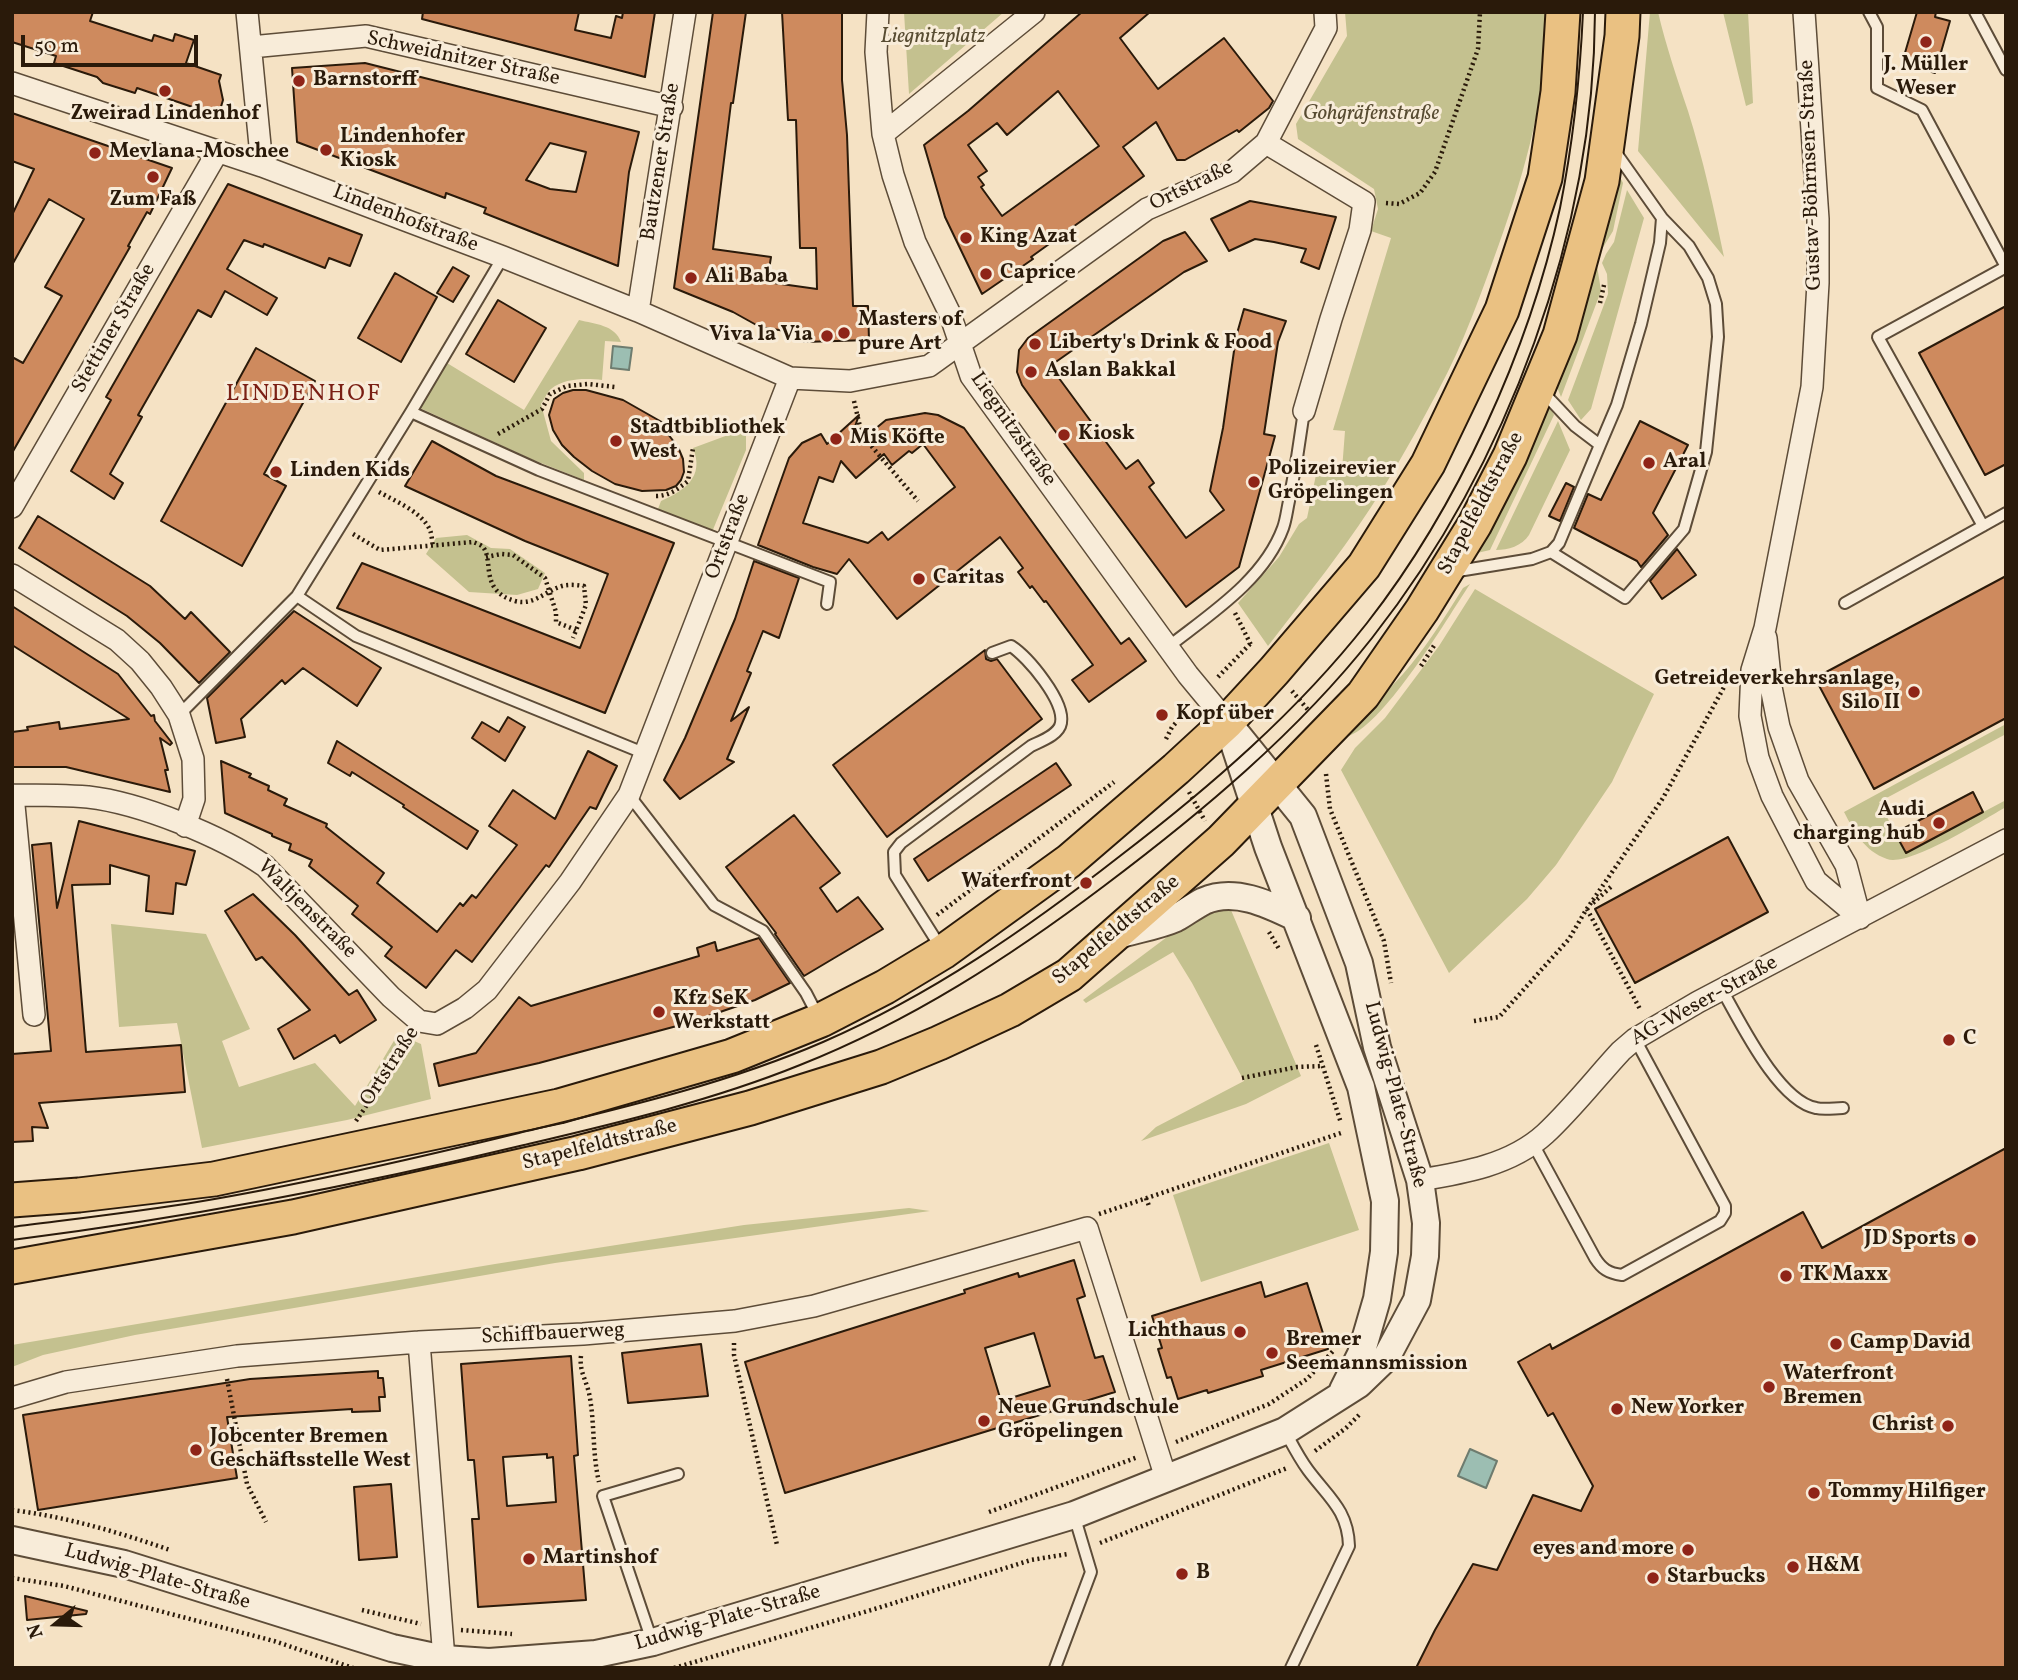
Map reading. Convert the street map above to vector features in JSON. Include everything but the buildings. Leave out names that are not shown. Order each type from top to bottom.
[{"type":"main road","points":[[12,1200],[214,1179],[545,1109],[732,1056],[821,1020],[886,987],[943,951],[1069,862],[1227,722],[1275,671],[1371,555],[1428,464],[1502,310],[1545,178],[1558,92],[1563,12]]},
{"type":"main road","name":"Stapelfeldtstraße","points":[[12,1267],[293,1217],[578,1153],[750,1108],[881,1067],[1010,1010],[1069,975],[1118,934],[1255,808],[1363,695],[1446,573],[1475,524],[1510,456],[1560,335],[1602,181],[1623,12]]},
{"type":"street","points":[[247,12],[262,166]]},
{"type":"street","name":"Bautzener Straße","points":[[638,311],[685,12]]},
{"type":"street","name":"Liegnitzstraße","points":[[878,12],[876,51],[883,134],[893,175],[915,242],[950,314],[971,376],[1168,646],[1227,722]]},
{"type":"street","points":[[883,134],[1034,12]]},
{"type":"street","points":[[1304,411],[1360,230],[1364,201],[1266,143],[1326,28],[1325,12]]},
{"type":"street","name":"Gustav-Böhrnsen-Straße","points":[[1804,12],[1818,219],[1818,283],[1812,387],[1765,628],[1752,670],[1750,716],[1758,758],[1772,796],[1816,881],[1860,918]]},
{"type":"street","name":"Schweidnitzer Straße","points":[[251,47],[366,36],[672,107]]},
{"type":"street","name":"Lindenhofstraße","points":[[12,83],[262,166],[503,257],[638,311],[790,378]]},
{"type":"street","name":"Ortstraße","points":[[419,1021],[437,1024],[465,1008],[487,990],[570,882],[629,795],[790,378],[850,382],[929,366],[1147,209],[1232,172],[1266,143]]},
{"type":"street","name":"Stettiner Straße","points":[[12,507],[218,151]]},
{"type":"street","points":[[12,575],[117,640],[154,678],[178,715],[193,759],[194,799],[186,826]]},
{"type":"street","name":"Gustav-Böhrnsen-Straße","points":[[1765,628],[1771,687],[1779,727],[1798,781],[1846,865],[1860,918]]},
{"type":"street","name":"Ludwig-Plate-Straße","points":[[12,1540],[124,1564],[392,1648],[489,1665],[537,1663],[653,1642],[1074,1515],[1285,1431],[1359,1384],[1386,1357],[1417,1300],[1425,1256],[1426,1223],[1420,1180],[1377,1047],[1359,962],[1303,816],[1227,722]]},
{"type":"street","name":"Ludwig-Plate-Straße","points":[[1227,722],[1255,808],[1361,1087],[1385,1201],[1384,1252],[1377,1298],[1361,1354],[1340,1396]]},
{"type":"street","points":[[12,795],[34,1015]]},
{"type":"street","name":"Waltjenstraße","points":[[12,795],[90,797],[146,811],[186,826],[251,857],[265,866],[391,997],[419,1021]]},
{"type":"street","name":"AG-Weser-Straße","points":[[1385,1201],[1393,1190],[1406,1182],[1471,1171],[1507,1158],[1544,1135],[1621,1051],[1643,1034],[2006,840]]},
{"type":"street","points":[[1118,934],[1175,918],[1206,900],[1221,897],[1236,896],[1270,905],[1297,918]]},
{"type":"street","points":[[1087,1228],[1167,1478]]},
{"type":"street","name":"Schiffbauerweg","points":[[12,1398],[66,1382],[223,1358],[735,1321],[814,1306],[1087,1228]]},
{"type":"street","points":[[419,1342],[444,1659]]},
{"type":"lane","points":[[1870,12],[1877,27],[1877,88],[1922,110],[2006,267],[1878,337],[1983,526]]},
{"type":"lane","points":[[1975,12],[2006,70]]},
{"type":"lane","points":[[1551,552],[1625,598],[1684,530],[1706,453],[1718,337],[1716,304],[1708,278],[1689,246],[1662,218],[1607,139]]},
{"type":"lane","points":[[1446,573],[1484,569],[1532,559],[1551,552],[1559,543],[1617,405],[1641,324],[1660,243],[1662,218]]},
{"type":"lane","points":[[178,715],[297,596],[503,257]]},
{"type":"lane","points":[[1539,388],[1575,426],[1600,445]]},
{"type":"lane","points":[[1168,646],[1226,601],[1250,579],[1269,554],[1283,528],[1296,468],[1304,411]]},
{"type":"lane","points":[[411,412],[539,470],[830,582],[827,604]]},
{"type":"lane","points":[[1845,603],[2006,513]]},
{"type":"lane","points":[[297,596],[356,636],[646,754]]},
{"type":"lane","points":[[943,951],[895,874],[894,852],[901,843],[1031,747],[1054,734],[1061,724],[1060,710],[1053,694],[1021,652],[1011,646],[999,648],[992,653]]},
{"type":"lane","points":[[629,795],[714,905],[763,930],[821,1020]]},
{"type":"lane","points":[[893,833],[901,843]]},
{"type":"lane","points":[[1721,990],[1779,1083],[1793,1096],[1814,1108],[1843,1108]]},
{"type":"lane","points":[[1532,1142],[1595,1258],[1601,1267],[1611,1274],[1622,1275],[1720,1221],[1725,1213],[1725,1206],[1643,1034]]},
{"type":"lane","points":[[1285,1431],[1302,1461],[1343,1515],[1348,1529],[1349,1546],[1291,1668]]},
{"type":"lane","points":[[653,1642],[603,1496],[678,1474]]},
{"type":"lane","points":[[1055,1668],[1091,1572],[1074,1515]]},
{"type":"path","points":[[1364,201],[1399,204],[1420,193],[1435,172],[1478,49],[1480,12]]},
{"type":"path","points":[[850,382],[862,436],[918,502]]},
{"type":"path","points":[[481,443],[542,410],[550,394],[567,386],[587,384],[615,387]]},
{"type":"path","points":[[637,509],[641,496],[663,496],[688,481],[693,448]]},
{"type":"path","points":[[366,485],[402,505],[424,522],[433,547]]},
{"type":"path","points":[[340,527],[380,550],[473,542],[482,546],[493,585],[501,594],[514,601],[530,602],[561,586],[584,586],[586,605],[573,638]]},
{"type":"path","points":[[486,558],[501,554],[513,555],[545,578],[556,612],[555,622],[576,630]]},
{"type":"path","points":[[1226,601],[1240,620],[1250,644],[1328,733]]},
{"type":"path","points":[[1474,1021],[1499,1017],[1569,939],[1663,798],[1732,673]]},
{"type":"path","points":[[926,923],[1120,778]]},
{"type":"path","points":[[1586,910],[1613,885]]},
{"type":"path","points":[[1586,910],[1643,1034]]},
{"type":"path","points":[[1264,927],[1283,955]]},
{"type":"path","name":"Ortstraße","points":[[366,1124],[352,1127],[390,1071],[419,1021]]},
{"type":"path","points":[[1315,1042],[1348,1141]]},
{"type":"path","points":[[1242,1078],[1322,1066]]},
{"type":"path","points":[[1087,1228],[1093,1216],[1344,1132]]},
{"type":"path","points":[[1146,1198],[1149,1206]]},
{"type":"path","points":[[735,1321],[734,1356],[777,1545]]},
{"type":"path","points":[[583,1334],[580,1366],[589,1394],[595,1468],[603,1496]]},
{"type":"path","points":[[989,1513],[1269,1404],[1307,1379],[1336,1348]]},
{"type":"path","points":[[223,1358],[247,1483],[266,1522]]},
{"type":"path","points":[[674,1668],[1031,1560],[1065,1555],[1302,1461]]},
{"type":"path","points":[[12,1510],[62,1518],[181,1553]]},
{"type":"path","points":[[12,1578],[64,1586],[274,1641],[353,1668]]},
{"type":"path","points":[[358,1609],[441,1628],[523,1634]]},
{"type":"green space","name":"Liegnitzplatz","points":[[904,12],[1004,12],[909,94]]},
{"type":"green space","name":"Gohgräfenstraße","points":[[1345,12],[1547,12],[1543,72],[1533,130],[1518,188],[1464,337],[1447,374],[1370,508],[1336,558],[1268,646],[1238,603],[1279,557],[1299,524],[1307,518],[1317,470],[1342,470],[1345,431],[1333,430],[1391,238],[1371,231],[1378,209],[1374,189],[1298,139],[1296,124],[1347,36]]},
{"type":"green space","points":[[1650,12],[1658,12],[1699,147],[1724,257],[1638,151]]},
{"type":"green space","points":[[1723,12],[1748,12],[1753,103],[1746,106]]},
{"type":"green space","points":[[1619,175],[1623,183],[1613,231],[1596,259],[1601,291],[1561,397],[1553,377]]},
{"type":"green space","points":[[1627,190],[1644,218],[1591,409],[1581,420],[1568,400],[1608,294],[1607,274],[1602,263],[1614,242]]},
{"type":"green space","points":[[579,320],[609,329],[621,342],[605,341],[602,380],[582,379],[556,385],[541,404],[551,441],[584,473],[584,480],[420,408],[447,363],[524,410]]},
{"type":"green space","points":[[1547,400],[1554,415],[1490,550],[1477,553],[1474,548]]},
{"type":"green space","points":[[1558,421],[1570,450],[1529,535],[1514,547],[1496,550]]},
{"type":"green space","points":[[739,431],[746,432],[746,450],[712,532],[658,509],[661,501],[690,482],[696,467],[693,448]]},
{"type":"green space","points":[[467,535],[491,548],[510,549],[545,573],[538,589],[517,595],[469,592],[426,554],[436,538]]},
{"type":"green space","points":[[1470,584],[1398,691],[1364,727],[1349,736],[1346,735],[1411,664],[1463,588]]},
{"type":"green space","points":[[1475,589],[1654,694],[1612,782],[1556,865],[1527,899],[1449,973],[1341,770],[1355,748],[1385,718],[1439,646]]},
{"type":"green space","points":[[2006,724],[2006,734],[1879,802],[1906,853],[2006,800],[2006,807],[1946,841],[1897,860],[1879,855],[1861,840],[1844,812]]},
{"type":"green space","points":[[1228,903],[1301,1076],[1246,1104],[1141,1141],[1156,1127],[1244,1081],[1173,952],[1086,1003],[1083,1000],[1191,919]]},
{"type":"green space","points":[[111,924],[206,934],[250,1029],[222,1041],[239,1087],[315,1063],[355,1106],[398,1034],[421,1044],[431,1099],[347,1120],[202,1148],[177,1023],[119,1027]]},
{"type":"green space","points":[[1329,1143],[1359,1230],[1201,1282],[1173,1195]]},
{"type":"green space","points":[[909,1208],[930,1211],[555,1263],[135,1335],[43,1355],[12,1367],[12,1345],[744,1225]]},
{"type":"water","points":[[613,346],[632,348],[629,370],[611,368]]},
{"type":"water","points":[[1470,1449],[1497,1461],[1486,1488],[1458,1476]]},
{"type":"tram line","points":[[12,1227],[174,1206],[318,1179],[596,1114],[711,1083],[823,1042],[902,1003],[1014,934],[1120,856],[1187,803],[1251,747],[1340,656],[1400,578],[1459,479],[1509,372],[1546,262],[1569,159],[1583,12]]},
{"type":"tram line","points":[[12,1240],[270,1200],[397,1174],[629,1120],[732,1090],[841,1048],[920,1008],[1032,938],[1140,858],[1246,770],[1280,739],[1343,673],[1421,570],[1464,498],[1502,422],[1534,343],[1560,262],[1579,179],[1591,95],[1595,12]]},
{"type":"place","name":"J. Müller Weser","points":[[1926,42]]},
{"type":"place","name":"Barnstorff","points":[[299,81]]},
{"type":"place","name":"Zweirad Lindenhof","points":[[165,91]]},
{"type":"place","name":"Lindenhofer Kiosk","points":[[326,150]]},
{"type":"place","name":"Mevlana-Moschee","points":[[95,153]]},
{"type":"place","name":"Zum Faß","points":[[153,177]]},
{"type":"place","name":"King Azat","points":[[966,238]]},
{"type":"place","name":"Caprice","points":[[986,274]]},
{"type":"place","name":"Ali Baba","points":[[691,278]]},
{"type":"place","name":"Masters of pure Art","points":[[844,333]]},
{"type":"place","name":"Viva la Via","points":[[827,336]]},
{"type":"place","name":"Liberty's Drink & Food","points":[[1035,344]]},
{"type":"place","name":"Aslan Bakkal","points":[[1031,372]]},
{"type":"place","name":"Kiosk","points":[[1064,435]]},
{"type":"place","name":"Mis Köfte","points":[[836,439]]},
{"type":"place","name":"Stadtbibliothek West","points":[[616,441]]},
{"type":"place","name":"Aral","points":[[1649,463]]},
{"type":"place","name":"Linden Kids","points":[[276,472]]},
{"type":"place","name":"Polizeirevier Gröpelingen","points":[[1254,482]]},
{"type":"place","name":"Caritas","points":[[919,579]]},
{"type":"place","name":"Getreideverkehrsanlage, Silo II","points":[[1914,692]]},
{"type":"place","name":"Kopf über","points":[[1162,715]]},
{"type":"place","name":"Audi charging hub","points":[[1939,823]]},
{"type":"place","name":"Waterfront","points":[[1086,883]]},
{"type":"place","name":"Kfz SeK Werkstatt","points":[[659,1012]]},
{"type":"place","name":"C","points":[[1949,1040]]},
{"type":"place","name":"JD Sports","points":[[1970,1240]]},
{"type":"place","name":"TK Maxx","points":[[1786,1276]]},
{"type":"place","name":"Lichthaus","points":[[1240,1332]]},
{"type":"place","name":"Camp David","points":[[1836,1344]]},
{"type":"place","name":"Bremer Seemannsmission","points":[[1272,1353]]},
{"type":"place","name":"Waterfront Bremen","points":[[1769,1387]]},
{"type":"place","name":"New Yorker","points":[[1617,1409]]},
{"type":"place","name":"Neue Grundschule Gröpelingen","points":[[984,1421]]},
{"type":"place","name":"Christ","points":[[1948,1426]]},
{"type":"place","name":"Jobcenter Bremen Geschäftsstelle West","points":[[196,1450]]},
{"type":"place","name":"Tommy Hilfiger","points":[[1814,1493]]},
{"type":"place","name":"eyes and more","points":[[1688,1550]]},
{"type":"place","name":"Martinshof","points":[[529,1559]]},
{"type":"place","name":"H&M","points":[[1793,1567]]},
{"type":"place","name":"B","points":[[1182,1574]]},
{"type":"place","name":"Starbucks","points":[[1653,1578]]},
{"type":"district","name":"LINDENHOF","points":[[304,396]]}]
